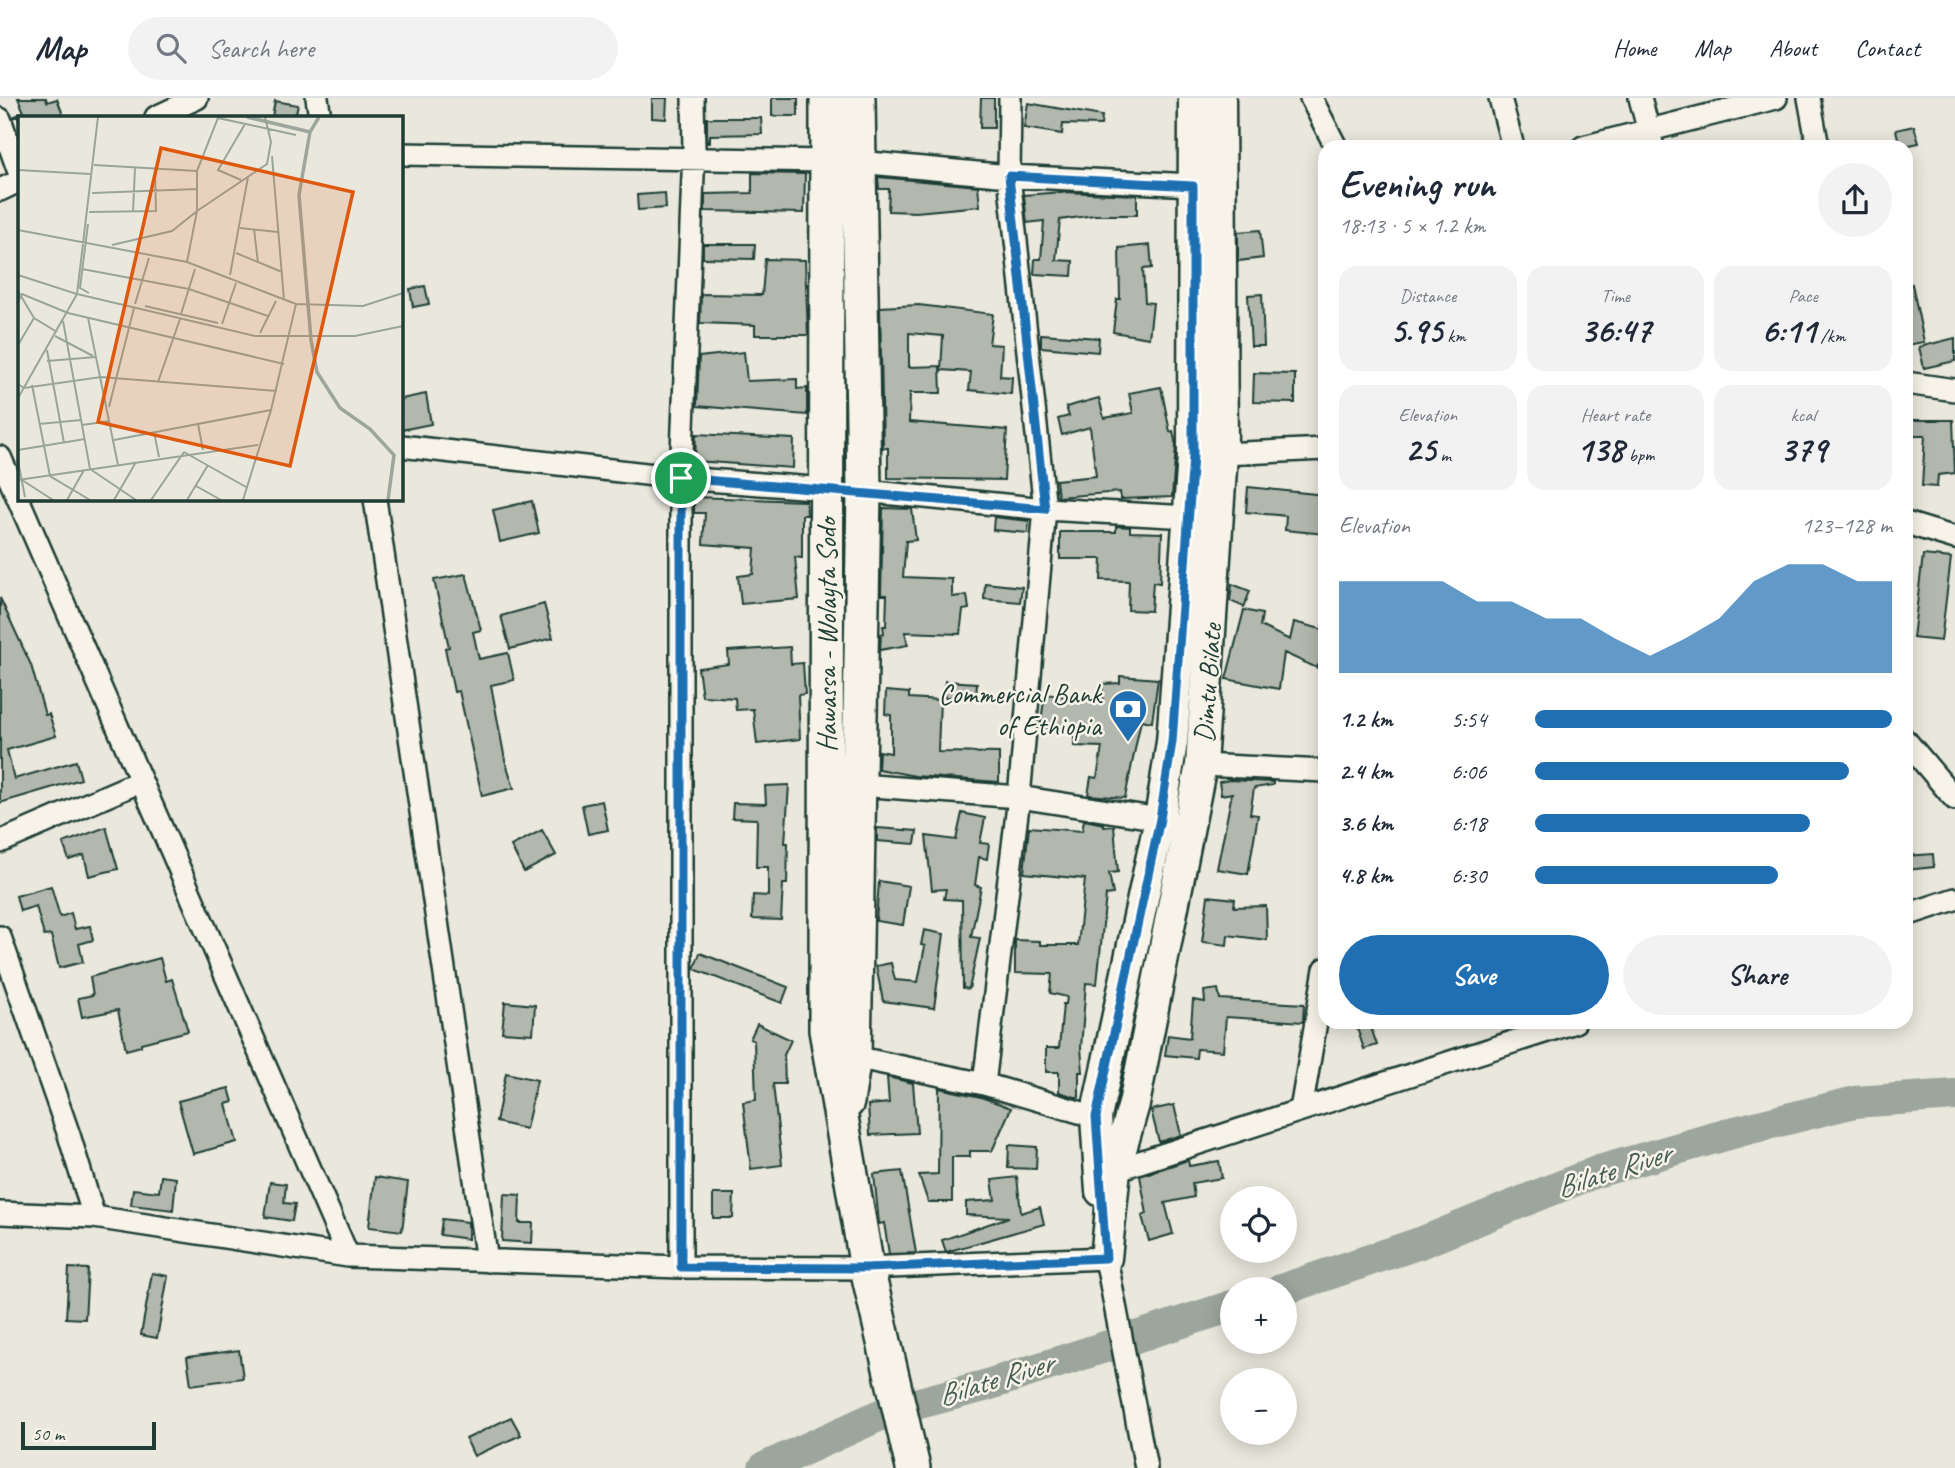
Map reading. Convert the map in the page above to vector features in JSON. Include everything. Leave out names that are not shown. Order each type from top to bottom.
[{"type":"main road","name":"Hawassa - Wolayta Sodo","points":[[827,98],[843,162],[864,491],[854,1057],[843,1128]]},
{"type":"main road","name":"Hawassa - Wolayta Sodo","points":[[858,98],[843,162],[827,489],[826,1030],[867,1268],[913,1468]]},
{"type":"main road","points":[[1106,1258],[1096,1117],[1160,819],[1172,742],[1193,456],[1194,98]]},
{"type":"main road","name":"Dimtu Bilate","points":[[1106,1258],[1115,1170],[1134,1104],[1201,765],[1222,454],[1220,98]]},
{"type":"main road","points":[[827,489],[864,491]]},
{"type":"main road","points":[[826,783],[859,785]]},
{"type":"street","points":[[158,116],[197,98]]},
{"type":"street","points":[[317,98],[320,116]]},
{"type":"street","points":[[681,1267],[681,478],[694,159],[693,98]]},
{"type":"street","points":[[984,1084],[1019,797],[1045,509],[1009,176],[1010,98]]},
{"type":"street","points":[[1311,98],[1332,140]]},
{"type":"street","points":[[1500,98],[1511,140]]},
{"type":"street","points":[[1640,98],[1650,139],[1776,98]]},
{"type":"street","points":[[1809,98],[1817,140]]},
{"type":"street","points":[[0,119],[18,169]]},
{"type":"street","points":[[402,153],[843,162],[1009,176],[1193,186]]},
{"type":"street","points":[[0,190],[18,181]]},
{"type":"street","points":[[1913,384],[1955,390]]},
{"type":"street","points":[[402,446],[681,478],[827,489]]},
{"type":"street","points":[[1222,454],[1318,449]]},
{"type":"street","points":[[0,457],[8,498],[141,781],[348,1256]]},
{"type":"street","points":[[864,491],[1045,509],[1189,517]]},
{"type":"street","points":[[375,500],[487,1261]]},
{"type":"street","points":[[1913,525],[1955,538]]},
{"type":"street","points":[[1913,749],[1955,799]]},
{"type":"street","points":[[1201,765],[1318,771]]},
{"type":"street","points":[[0,842],[141,781]]},
{"type":"street","points":[[859,785],[1019,797],[1160,819]]},
{"type":"street","points":[[1913,913],[1955,899]]},
{"type":"street","points":[[0,937],[69,1135],[94,1217]]},
{"type":"street","points":[[1301,1110],[1318,1010]]},
{"type":"street","points":[[1115,1170],[1551,1029]]},
{"type":"street","points":[[854,1057],[984,1084],[1096,1117]]},
{"type":"street","points":[[0,1213],[94,1217],[348,1256],[681,1267],[867,1268],[1106,1258],[1146,1468]]},
{"type":"building","points":[[18,98],[46,98],[47,102],[57,99],[64,116],[13,117],[24,112]]},
{"type":"building","points":[[652,98],[667,98],[666,119],[652,118]]},
{"type":"building","points":[[772,98],[798,98],[798,116],[772,116]]},
{"type":"building","points":[[981,98],[994,98],[994,128],[980,128]]},
{"type":"building","points":[[275,101],[298,105],[295,116],[272,116]]},
{"type":"building","points":[[1028,103],[1102,116],[1101,125],[1063,124],[1062,134],[1024,128]]},
{"type":"building","points":[[707,118],[761,118],[762,134],[710,135],[710,143],[707,143]]},
{"type":"building","points":[[1914,126],[1919,143],[1913,144],[1913,140],[1898,140],[1896,130]]},
{"type":"building","points":[[752,173],[805,174],[804,213],[705,211],[705,194],[752,193]]},
{"type":"building","points":[[878,177],[978,186],[980,206],[916,212],[888,211],[889,189],[879,189]]},
{"type":"building","points":[[1062,192],[1137,195],[1137,215],[1094,215],[1060,220],[1056,260],[1073,261],[1072,276],[1034,274],[1035,259],[1041,259],[1044,221],[1027,223],[1024,195]]},
{"type":"building","points":[[665,193],[666,208],[638,210],[637,195]]},
{"type":"building","points":[[1260,230],[1263,258],[1238,261],[1238,232]]},
{"type":"building","points":[[703,244],[755,244],[754,259],[703,258]]},
{"type":"building","points":[[1150,245],[1152,268],[1143,269],[1145,302],[1153,303],[1149,338],[1113,332],[1117,299],[1120,299],[1119,248]]},
{"type":"building","points":[[765,259],[805,260],[808,335],[755,335],[755,325],[700,323],[701,294],[762,295]]},
{"type":"building","points":[[425,286],[429,304],[413,307],[410,289]]},
{"type":"building","points":[[1913,289],[1924,342],[1913,344]]},
{"type":"building","points":[[1262,294],[1264,346],[1251,346],[1248,295]]},
{"type":"building","points":[[919,305],[993,314],[989,344],[1002,345],[1000,376],[1012,377],[1011,394],[969,390],[971,372],[941,370],[943,336],[909,333],[909,367],[940,366],[941,393],[910,393],[909,422],[1007,430],[1004,480],[888,478],[888,448],[883,448],[880,307]]},
{"type":"building","points":[[1041,334],[1099,338],[1098,352],[1041,347]]},
{"type":"building","points":[[1955,338],[1955,361],[1924,368],[1919,347]]},
{"type":"building","points":[[744,352],[747,381],[797,379],[797,389],[807,388],[807,415],[697,406],[699,357]]},
{"type":"building","points":[[1254,373],[1295,374],[1295,403],[1253,402]]},
{"type":"building","points":[[1161,387],[1170,432],[1173,431],[1176,446],[1172,497],[1121,499],[1120,492],[1058,497],[1056,480],[1096,476],[1090,427],[1062,435],[1058,419],[1069,416],[1066,407],[1099,398],[1104,418],[1133,413],[1129,393]]},
{"type":"building","points":[[426,394],[431,424],[402,430],[402,399]]},
{"type":"building","points":[[1913,420],[1953,420],[1955,473],[1938,475],[1937,487],[1922,486],[1925,435],[1913,435]]},
{"type":"building","points":[[696,434],[794,439],[793,468],[695,461]]},
{"type":"building","points":[[1248,487],[1318,494],[1318,533],[1285,530],[1286,516],[1246,512]]},
{"type":"building","points":[[694,497],[806,501],[807,515],[802,515],[802,558],[795,557],[799,599],[741,604],[738,576],[753,574],[755,548],[703,544],[705,513],[694,513]]},
{"type":"building","points":[[532,501],[539,533],[500,542],[493,510]]},
{"type":"building","points":[[883,508],[912,509],[916,540],[906,541],[903,577],[952,579],[952,597],[967,595],[969,609],[963,610],[960,634],[905,632],[908,645],[880,650],[883,626],[886,626],[887,595],[881,595]]},
{"type":"building","points":[[994,517],[1029,521],[1028,533],[993,530]]},
{"type":"building","points":[[1116,526],[1130,527],[1130,532],[1162,533],[1160,583],[1153,582],[1151,611],[1128,610],[1129,581],[1101,580],[1102,559],[1060,559],[1060,532],[1116,532]]},
{"type":"building","points":[[1923,555],[1951,558],[1941,641],[1913,638]]},
{"type":"building","points":[[466,574],[481,630],[473,632],[479,659],[508,653],[514,680],[491,685],[505,760],[514,788],[482,796],[459,691],[454,692],[445,648],[449,647],[434,580]]},
{"type":"building","points":[[985,583],[1022,587],[1020,602],[984,599]]},
{"type":"building","points":[[1232,584],[1250,591],[1244,607],[1230,601]]},
{"type":"building","points":[[0,598],[31,665],[45,715],[49,714],[56,736],[7,750],[14,779],[76,761],[81,779],[0,803]]},
{"type":"building","points":[[544,604],[553,638],[510,649],[501,616]]},
{"type":"building","points":[[1244,610],[1262,614],[1260,626],[1290,640],[1294,622],[1318,628],[1317,668],[1284,653],[1279,689],[1226,679]]},
{"type":"building","points":[[790,647],[791,664],[803,663],[805,694],[798,695],[800,739],[757,744],[753,709],[736,710],[735,698],[702,696],[698,668],[729,664],[728,651]]},
{"type":"building","points":[[1120,676],[1158,679],[1152,722],[1141,720],[1125,798],[1088,795],[1091,777],[1097,778],[1102,747],[1074,746],[1074,729],[1040,727],[1045,694],[1103,701],[1102,684],[1120,683]]},
{"type":"building","points":[[945,681],[977,683],[976,698],[944,697]]},
{"type":"building","points":[[886,691],[909,693],[909,698],[940,700],[938,752],[999,753],[999,782],[915,776],[878,769],[879,751],[891,753],[891,715],[885,714]]},
{"type":"building","points":[[1219,782],[1273,782],[1273,785],[1254,788],[1250,814],[1258,815],[1248,874],[1217,869],[1232,793],[1221,795]]},
{"type":"building","points":[[789,785],[785,843],[788,843],[787,884],[783,884],[781,920],[752,919],[753,895],[768,896],[768,867],[756,867],[757,819],[732,818],[733,803],[766,804],[765,786]]},
{"type":"building","points":[[602,801],[608,830],[588,834],[582,805]]},
{"type":"building","points":[[962,813],[985,818],[980,843],[989,844],[987,859],[979,857],[975,885],[981,887],[971,937],[980,938],[969,989],[963,988],[962,900],[944,899],[946,889],[932,890],[926,836],[956,840]]},
{"type":"building","points":[[1084,820],[1104,824],[1104,827],[1114,826],[1118,872],[1109,873],[1113,894],[1106,895],[1097,984],[1086,983],[1081,1048],[1083,1072],[1079,1072],[1079,1097],[1075,1097],[1059,1092],[1059,1072],[1046,1072],[1046,1048],[1059,1048],[1063,1004],[1066,1004],[1067,997],[1050,993],[1052,974],[1015,973],[1015,940],[1040,941],[1040,945],[1078,945],[1085,879],[1024,873],[1029,827],[1082,831]]},
{"type":"building","points":[[106,827],[118,869],[89,876],[84,855],[69,860],[63,843]]},
{"type":"building","points":[[877,828],[917,831],[915,844],[877,841]]},
{"type":"building","points":[[542,830],[556,855],[524,872],[511,846]]},
{"type":"building","points":[[1933,854],[1934,867],[1913,869],[1913,855]]},
{"type":"building","points":[[879,881],[909,886],[903,925],[876,921]]},
{"type":"building","points":[[51,886],[60,917],[71,913],[75,929],[90,926],[93,940],[79,944],[83,962],[59,968],[51,935],[44,936],[36,906],[20,911],[16,896]]},
{"type":"building","points":[[1208,896],[1235,899],[1234,907],[1266,906],[1267,940],[1228,935],[1227,945],[1202,942]]},
{"type":"building","points":[[924,930],[944,934],[934,1008],[883,1001],[876,966],[891,963],[895,980],[918,982],[925,946],[921,945]]},
{"type":"building","points":[[700,953],[788,987],[782,1003],[694,969]]},
{"type":"building","points":[[160,958],[166,981],[172,979],[188,1031],[141,1043],[141,1046],[126,1050],[118,1010],[82,1017],[78,998],[93,995],[90,977]]},
{"type":"building","points":[[1218,989],[1220,999],[1304,1004],[1303,1022],[1226,1017],[1223,1051],[1197,1049],[1196,1058],[1165,1055],[1168,1035],[1190,1038],[1193,1000],[1205,1002],[1204,991]]},
{"type":"building","points":[[505,1002],[535,1005],[533,1034],[502,1032]]},
{"type":"building","points":[[757,1024],[791,1040],[784,1055],[785,1084],[773,1084],[782,1165],[751,1169],[743,1102],[756,1100],[754,1041],[750,1039]]},
{"type":"building","points":[[1357,1029],[1371,1029],[1377,1045],[1364,1049]]},
{"type":"building","points":[[506,1073],[537,1080],[526,1129],[496,1122]]},
{"type":"building","points":[[887,1077],[913,1083],[917,1133],[870,1135],[868,1105],[889,1103]]},
{"type":"building","points":[[229,1088],[233,1102],[226,1104],[237,1142],[193,1154],[178,1101]]},
{"type":"building","points":[[939,1088],[981,1097],[1011,1108],[992,1151],[970,1151],[970,1157],[952,1157],[952,1202],[928,1202],[919,1175],[938,1174]]},
{"type":"building","points":[[1174,1105],[1181,1135],[1159,1142],[1151,1110]]},
{"type":"building","points":[[1009,1145],[1037,1147],[1036,1169],[1008,1168]]},
{"type":"building","points":[[1188,1160],[1189,1166],[1219,1161],[1222,1178],[1192,1183],[1194,1197],[1165,1203],[1173,1234],[1149,1241],[1142,1216],[1147,1214],[1140,1176]]},
{"type":"building","points":[[902,1171],[916,1253],[889,1254],[884,1223],[879,1224],[874,1174]]},
{"type":"building","points":[[161,1176],[176,1178],[173,1210],[131,1205],[133,1189],[159,1192]]},
{"type":"building","points":[[375,1177],[408,1182],[402,1231],[369,1227]]},
{"type":"building","points":[[1017,1177],[1021,1213],[1040,1207],[1044,1224],[946,1252],[942,1240],[1009,1217],[966,1215],[966,1202],[995,1200],[992,1180]]},
{"type":"building","points":[[270,1182],[286,1184],[284,1203],[295,1204],[292,1221],[265,1217]]},
{"type":"building","points":[[504,1194],[520,1195],[519,1223],[533,1223],[532,1243],[502,1241]]},
{"type":"building","points":[[713,1194],[734,1194],[733,1218],[713,1218]]},
{"type":"building","points":[[442,1219],[468,1222],[468,1239],[440,1235]]},
{"type":"building","points":[[69,1268],[88,1269],[85,1319],[66,1318]]},
{"type":"building","points":[[152,1273],[168,1276],[157,1338],[141,1335]]},
{"type":"building","points":[[239,1350],[243,1378],[191,1385],[187,1357]]},
{"type":"building","points":[[511,1417],[521,1435],[474,1456],[466,1439]]},
{"type":"waterway","name":"Bilate River","points":[[1297,1285],[1420,1243],[1596,1172],[1739,1131],[1855,1102],[1955,1095]]},
{"type":"waterway","name":"Bilate River","points":[[764,1468],[889,1411],[984,1386],[1220,1310]]},
{"type":"place","name":"Commercial Bank of Ethiopia","points":[[1128,743]]},
{"type":"route","points":[[1009,176],[1193,186],[1193,456],[1172,742],[1160,819],[1096,1117],[1106,1258],[867,1268],[681,1267],[681,478],[864,491],[1045,509],[1009,176]]}]
